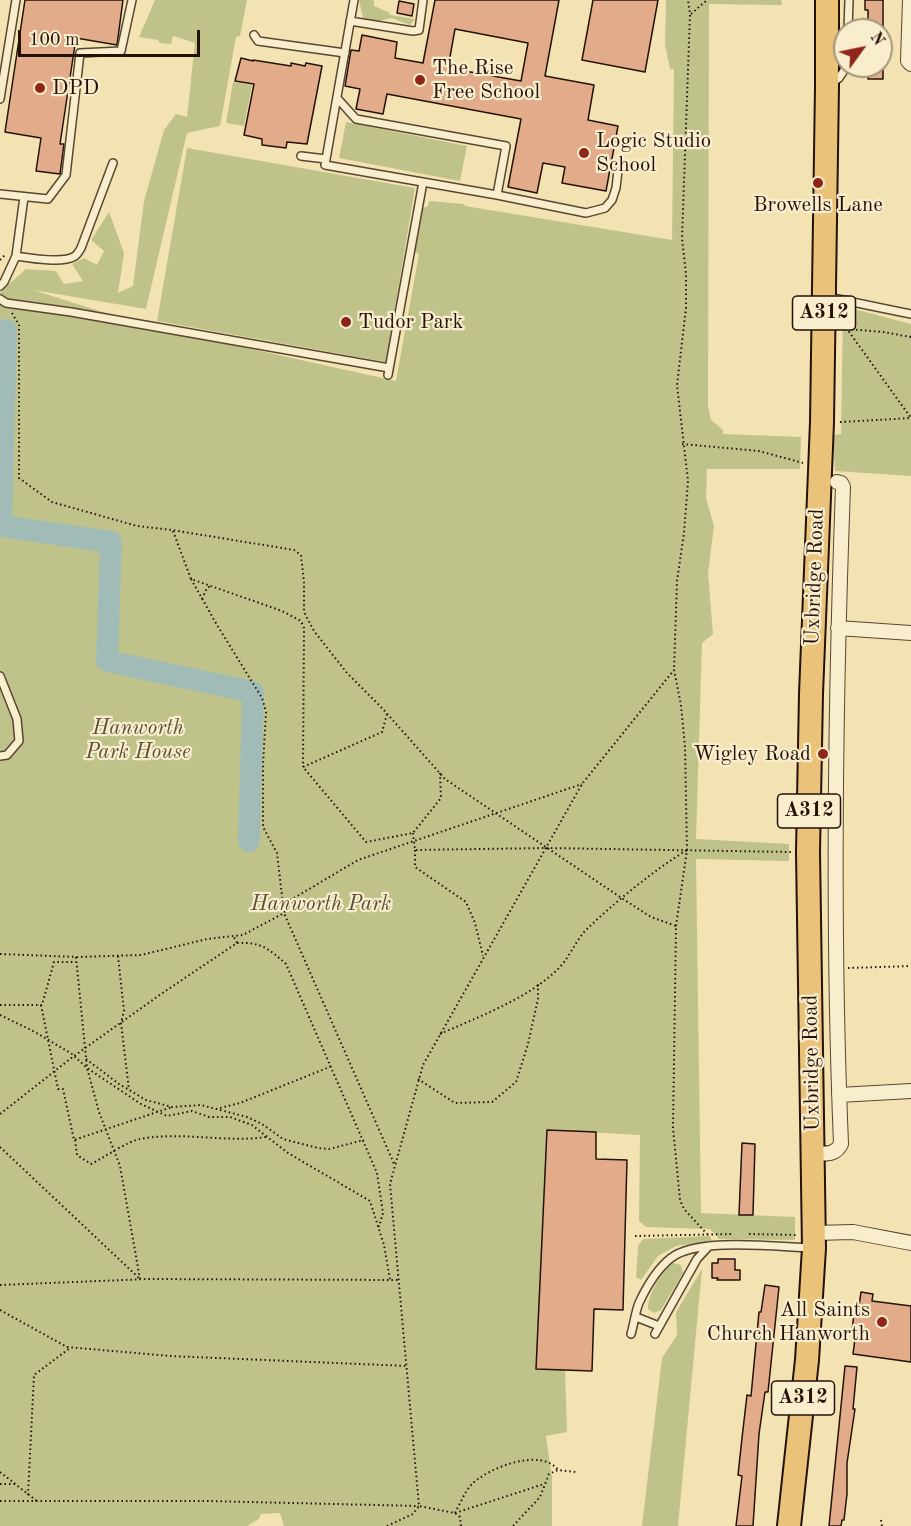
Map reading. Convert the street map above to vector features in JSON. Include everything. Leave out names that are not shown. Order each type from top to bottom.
[{"type":"main road","name":"Uxbridge Road","points":[[789,1526],[807,1360],[813,1154],[808,852],[811,694],[822,422],[827,0]]},
{"type":"street","points":[[910,0],[908,61],[911,64]]},
{"type":"street","name":"Uxbridge Road","points":[[813,1154],[832,1153],[838,1150],[841,1144],[834,799],[843,487],[837,482]]},
{"type":"street","points":[[838,628],[911,633]]},
{"type":"street","points":[[839,1095],[911,1091]]},
{"type":"street","points":[[809,1239],[854,1232],[911,1243]]},
{"type":"lane","points":[[0,99],[16,0]]},
{"type":"lane","points":[[0,194],[48,199],[66,175],[80,53],[122,51],[132,0]]},
{"type":"lane","points":[[354,0],[325,165],[586,213],[605,208],[612,200],[618,170]]},
{"type":"lane","points":[[350,21],[418,30],[423,0]]},
{"type":"lane","points":[[849,0],[849,18]]},
{"type":"lane","points":[[255,35],[258,41],[345,53]]},
{"type":"lane","points":[[827,86],[840,78]]},
{"type":"lane","points":[[337,98],[356,119],[506,146],[497,195]]},
{"type":"lane","points":[[301,156],[326,159]]},
{"type":"lane","points":[[16,256],[39,259],[66,259],[75,256],[81,248],[113,163]]},
{"type":"lane","points":[[3,301],[389,372],[423,182]]},
{"type":"lane","points":[[0,286],[16,256],[24,197]]},
{"type":"lane","points":[[824,296],[911,314]]},
{"type":"lane","points":[[0,676],[17,719],[19,741],[8,754],[0,756]]},
{"type":"lane","points":[[631,1334],[639,1304],[659,1272],[672,1257],[688,1250],[709,1246],[809,1239]]},
{"type":"lane","points":[[655,1334],[697,1259],[709,1246]]},
{"type":"lane","points":[[636,1317],[659,1326]]},
{"type":"path","points":[[688,0],[690,14],[682,238],[686,274],[686,308],[677,385],[688,481],[677,581],[675,670],[686,747],[687,850],[676,926],[673,1128],[680,1200],[684,1209],[707,1234]]},
{"type":"path","points":[[690,14],[707,0]]},
{"type":"path","points":[[3,301],[19,325],[19,478],[52,502],[137,526],[294,550],[301,555],[304,612],[309,622],[346,673],[445,778],[651,917],[676,926]]},
{"type":"path","points":[[911,337],[845,328],[911,418]]},
{"type":"path","points":[[841,422],[911,418]]},
{"type":"path","points":[[682,444],[768,453],[804,463],[804,469]]},
{"type":"path","points":[[172,530],[191,579],[262,698],[266,712],[263,827],[277,853],[284,913],[395,1166]]},
{"type":"path","points":[[191,579],[282,611],[301,621],[303,625],[303,767],[366,842],[413,832],[441,798],[440,773]]},
{"type":"path","points":[[202,599],[207,588],[212,585]]},
{"type":"path","points":[[303,625],[309,622]]},
{"type":"path","points":[[387,1526],[413,1514],[420,1506],[390,1184],[418,1079],[440,1034],[582,784],[675,670]]},
{"type":"path","points":[[303,767],[381,732],[387,714]]},
{"type":"path","points":[[0,954],[76,957],[141,955],[207,939],[243,935],[284,913],[289,901],[358,860],[582,784]]},
{"type":"path","points":[[413,832],[415,867],[466,902],[475,923],[483,957]]},
{"type":"path","points":[[415,850],[547,848],[808,852]]},
{"type":"path","points":[[440,1034],[488,1012],[538,984],[558,969],[585,931],[668,861],[687,850]]},
{"type":"path","points":[[234,936],[237,943]]},
{"type":"path","points":[[0,1114],[85,1048],[237,943],[253,942],[268,948],[286,964],[332,1066],[377,1173],[383,1213],[379,1228]]},
{"type":"path","points":[[118,956],[124,1011],[121,1023],[129,1090]]},
{"type":"path","points":[[76,957],[87,1068],[99,1112],[124,1184],[140,1279]]},
{"type":"path","points":[[76,962],[54,962],[41,1005],[58,1089],[63,1089],[78,1155],[91,1164],[137,1139],[206,1136],[249,1139],[267,1137]]},
{"type":"path","points":[[836,968],[911,966]]},
{"type":"path","points":[[418,1079],[455,1103],[492,1102],[516,1082],[528,1044],[538,999],[538,984]]},
{"type":"path","points":[[0,1005],[41,1005]]},
{"type":"path","points":[[0,1015],[74,1056],[87,1068],[141,1104],[167,1116],[192,1111],[209,1117],[230,1117],[252,1125],[288,1153],[370,1202],[384,1245],[390,1280]]},
{"type":"path","points":[[86,1059],[146,1100],[172,1107]]},
{"type":"path","points":[[216,1109],[240,1103],[332,1066]]},
{"type":"path","points":[[75,1140],[172,1107],[201,1105],[228,1111],[262,1124],[283,1139],[318,1148],[329,1149],[364,1140]]},
{"type":"path","points":[[0,1147],[140,1279]]},
{"type":"path","points":[[635,1236],[707,1234],[809,1239]]},
{"type":"path","points":[[0,1285],[140,1279],[399,1280]]},
{"type":"path","points":[[0,1310],[71,1347],[170,1356],[407,1366]]},
{"type":"path","points":[[28,1495],[34,1375],[71,1347]]},
{"type":"path","points":[[455,1513],[470,1485],[521,1459],[554,1464],[558,1470]]},
{"type":"path","points":[[513,1526],[540,1497],[549,1474],[558,1470],[576,1472]]},
{"type":"path","points":[[0,1472],[38,1502]]},
{"type":"path","points":[[0,1484],[15,1484]]},
{"type":"path","points":[[455,1513],[544,1484]]},
{"type":"path","points":[[0,1501],[207,1501],[420,1506],[455,1513],[460,1517],[461,1526]]},
{"type":"path","points":[[881,1520],[882,1526]]},
{"type":"green space","name":"Hanworth Park","points":[[155,0],[247,0],[240,36],[236,37],[220,126],[187,133],[146,309],[33,290],[147,326],[396,381],[419,254],[414,251],[423,208],[428,206],[429,201],[464,204],[465,206],[672,240],[674,69],[670,69],[665,45],[666,0],[781,0],[782,5],[709,4],[708,405],[711,420],[723,430],[723,434],[801,437],[800,469],[707,469],[706,498],[714,526],[708,573],[713,634],[702,643],[696,839],[789,844],[789,861],[696,859],[701,1213],[795,1217],[795,1240],[719,1239],[710,1229],[646,1227],[639,1221],[640,1135],[547,1130],[536,1369],[565,1370],[567,1432],[546,1436],[552,1478],[552,1526],[284,1526],[280,1513],[261,1514],[259,1519],[247,1526],[0,1526],[0,292],[26,269],[56,271],[64,284],[83,281],[72,264],[84,258],[97,265],[104,251],[91,240],[109,212],[124,253],[118,293],[133,286],[144,201],[164,130],[176,114],[187,117],[195,43],[173,36],[171,44],[139,37]]},
{"type":"green space","points":[[359,0],[374,0],[374,6],[391,15],[415,19],[410,25],[392,18],[375,22],[363,18]]},
{"type":"green space","points":[[233,82],[252,85],[244,126],[226,123]]},
{"type":"green space","points":[[346,122],[467,146],[460,181],[339,158]]},
{"type":"green space","points":[[187,148],[415,188],[386,362],[157,321]]},
{"type":"green space","points":[[843,306],[911,324],[911,476],[835,471],[833,435],[841,434]]},
{"type":"green space","points":[[710,1236],[712,1241],[676,1246],[658,1256],[641,1280],[636,1277],[638,1246],[643,1239]]},
{"type":"green space","points":[[673,1263],[681,1265],[683,1273],[661,1310],[654,1313],[648,1309],[650,1297],[660,1277]]},
{"type":"green space","points":[[702,1269],[678,1526],[642,1526],[662,1358],[677,1335],[676,1312]]},
{"type":"building","name":"DPD","points":[[25,0],[123,0],[117,45],[76,38],[60,144],[64,144],[60,174],[36,171],[41,138],[5,132]]},
{"type":"building","points":[[435,0],[559,0],[545,76],[594,85],[588,120],[618,126],[606,191],[562,183],[565,167],[543,163],[537,193],[508,187],[521,119],[387,94],[383,114],[356,109],[360,89],[345,86],[351,50],[359,51],[362,35],[397,42],[395,58],[423,63]],"holes":[[[455,29],[528,43],[521,81],[448,68]]]},
{"type":"building","points":[[593,0],[658,0],[645,72],[582,60]]},
{"type":"building","points":[[865,0],[883,0],[883,18],[868,18],[868,10],[865,10]]},
{"type":"building","points":[[399,1],[414,4],[412,16],[397,13]]},
{"type":"building","points":[[241,58],[291,66],[291,63],[305,66],[306,63],[322,66],[307,144],[287,142],[286,148],[262,145],[262,139],[244,135],[254,84],[235,81]]},
{"type":"building","points":[[547,1130],[596,1132],[596,1159],[627,1160],[623,1310],[594,1309],[592,1371],[536,1369]]},
{"type":"building","points":[[742,1143],[755,1144],[753,1215],[739,1215]]},
{"type":"building","points":[[718,1259],[735,1259],[735,1270],[740,1270],[740,1280],[712,1278],[712,1263],[718,1263]]},
{"type":"building","points":[[765,1285],[779,1287],[768,1392],[765,1392],[759,1434],[753,1526],[736,1526],[742,1476],[738,1475],[747,1395],[751,1396],[759,1312],[761,1312]]},
{"type":"building","name":"All Saints Church Hanworth","points":[[861,1292],[873,1294],[872,1301],[911,1306],[911,1362],[853,1354],[856,1331],[852,1331],[854,1313],[858,1313]]},
{"type":"building","points":[[845,1366],[857,1367],[853,1409],[855,1409],[847,1463],[847,1494],[844,1520],[841,1526],[829,1526]]},
{"type":"waterway","points":[[6,330],[1,526],[111,542],[107,661],[253,692],[249,841]]},
{"type":"place","name":"The Rise Free School","points":[[420,80]]},
{"type":"place","name":"DPD","points":[[40,88]]},
{"type":"place","name":"Logic Studio School","points":[[584,153]]},
{"type":"place","name":"Browells Lane","points":[[818,183]]},
{"type":"place","name":"Tudor Park","points":[[346,322]]},
{"type":"place","name":"Wigley Road","points":[[823,754]]},
{"type":"place","name":"All Saints Church Hanworth","points":[[882,1322]]},
{"type":"park label","name":"Hanworth Park House","points":[[138,740]]}]
